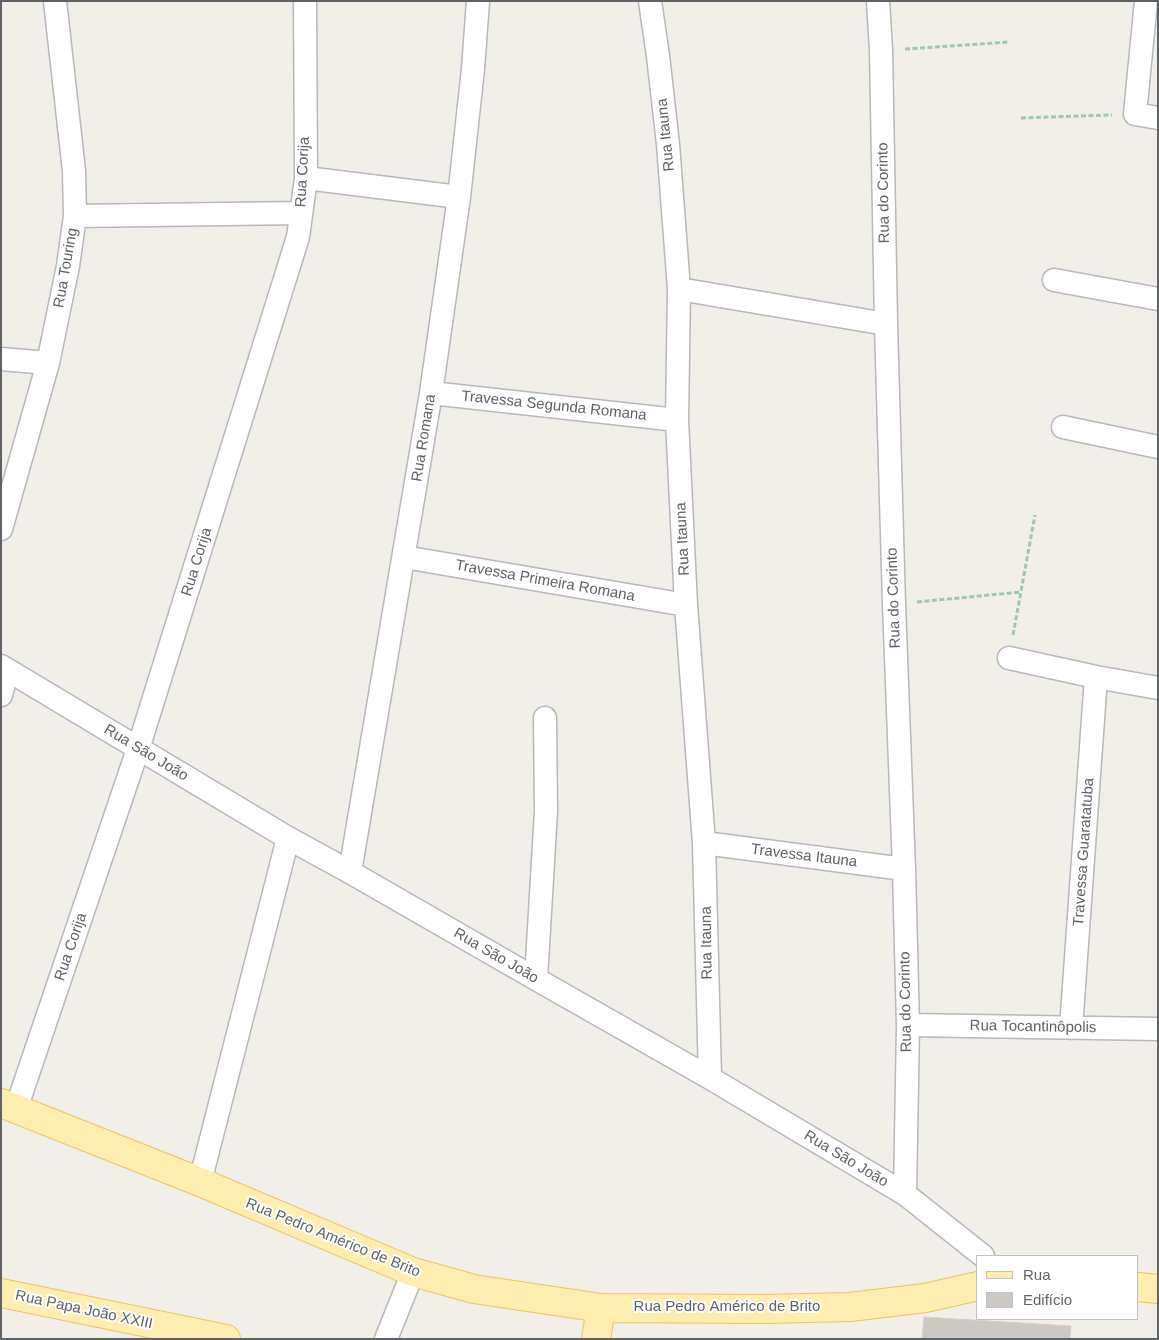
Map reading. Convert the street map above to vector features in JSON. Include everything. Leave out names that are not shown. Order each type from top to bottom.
[{"type":"main road","name":"Rua Pedro Américo de Brito","points":[[9,1106],[200,1182],[413,1272],[474,1289],[601,1308],[764,1308],[850,1307],[924,1298],[976,1286]]},
{"type":"main road","points":[[1139,1287],[1158,1289]]},
{"type":"main road","name":"Rua Papa João XXIII","points":[[1,1293],[226,1339]]},
{"type":"main road","points":[[596,1339],[601,1308]]},
{"type":"street","name":"Rua Touring","points":[[1,529],[48,362],[68,266],[74,216],[74,171],[55,1]]},
{"type":"street","name":"Rua Corija","points":[[9,1106],[138,749],[298,237],[306,178],[305,1]]},
{"type":"street","name":"Rua Romana","points":[[350,872],[431,393],[459,198],[473,69],[478,1]]},
{"type":"street","name":"Rua Itauna","points":[[650,1],[668,144],[679,289],[676,420],[686,605],[704,843],[710,1078]]},
{"type":"street","name":"Rua do Corinto","points":[[878,1],[882,50],[886,324],[908,1025],[905,1194]]},
{"type":"street","points":[[1146,1],[1135,114],[1158,118]]},
{"type":"street","points":[[306,178],[459,198]]},
{"type":"street","points":[[74,216],[301,213]]},
{"type":"street","points":[[1054,280],[1158,299]]},
{"type":"street","points":[[679,289],[886,324]]},
{"type":"street","points":[[1,360],[48,362]]},
{"type":"street","name":"Travessa Segunda Romana","points":[[431,393],[676,420]]},
{"type":"street","points":[[1063,427],[1158,447]]},
{"type":"street","name":"Travessa Primeira Romana","points":[[404,557],[686,605]]},
{"type":"street","points":[[1009,658],[1158,688]]},
{"type":"street","points":[[1,695],[4,668]]},
{"type":"street","name":"Rua São João","points":[[4,668],[288,838],[710,1078],[905,1194],[982,1255]]},
{"type":"street","name":"Travessa Guaratatuba","points":[[1071,1028],[1096,677]]},
{"type":"street","points":[[536,979],[546,810],[545,718]]},
{"type":"street","points":[[200,1182],[288,838]]},
{"type":"street","name":"Travessa Itauna","points":[[704,843],[904,869]]},
{"type":"street","name":"Rua Tocantinôpolis","points":[[908,1025],[1158,1030]]},
{"type":"street","points":[[386,1339],[413,1272]]},
{"type":"path","points":[[882,50],[1009,42]]},
{"type":"path","points":[[1021,118],[1135,114]]},
{"type":"path","points":[[1009,658],[1035,515]]},
{"type":"path","points":[[894,604],[1021,592]]},
{"type":"building","points":[[924,1317],[1071,1326],[1070,1339],[922,1339]]}]
